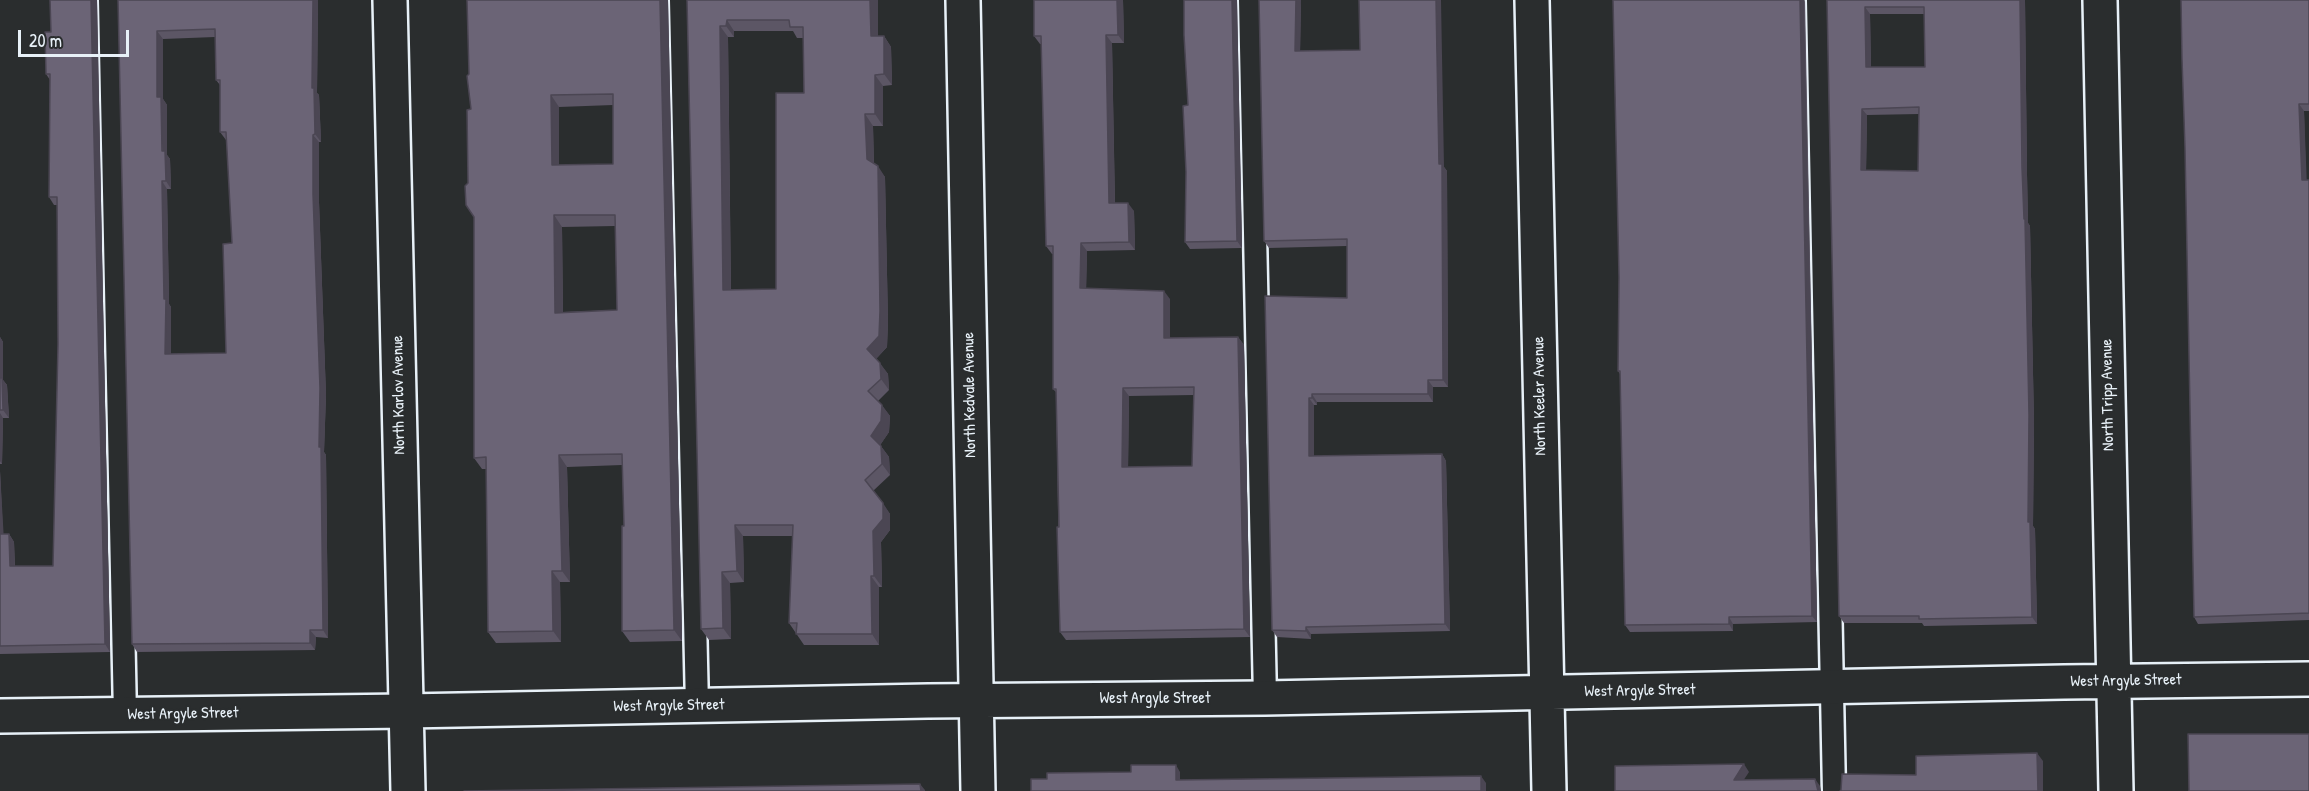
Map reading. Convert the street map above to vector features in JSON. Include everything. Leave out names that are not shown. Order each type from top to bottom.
[{"type":"street","name":"North Karlov Avenue","points":[[390,0],[408,791]]},
{"type":"street","name":"North Kedvale Avenue","points":[[963,0],[978,791]]},
{"type":"street","name":"North Keeler Avenue","points":[[1532,0],[1549,791]]},
{"type":"street","name":"North Tripp Avenue","points":[[2100,0],[2116,791]]},
{"type":"street","name":"West Argyle Street","points":[[0,716],[977,700],[1264,698],[2309,679]]},
{"type":"lane","points":[[110,0],[125,714]]},
{"type":"lane","points":[[681,0],[696,706]]},
{"type":"lane","points":[[1250,0],[1264,698]]},
{"type":"lane","points":[[1818,0],[1834,791]]},
{"type":"building","points":[[50,0],[91,0],[105,644],[0,646],[0,534],[9,534],[10,566],[53,566],[58,344],[57,197],[49,197],[50,74],[46,74],[45,32],[51,32]]},
{"type":"building","points":[[118,0],[313,0],[312,88],[314,88],[315,134],[313,135],[313,194],[320,388],[323,630],[310,630],[310,643],[132,644]],"holes":[[[215,29],[216,80],[220,80],[220,132],[226,132],[232,243],[223,244],[226,353],[165,354],[166,299],[164,299],[162,181],[166,181],[165,151],[162,151],[161,97],[157,97],[157,31]]]},
{"type":"building","points":[[467,0],[660,0],[674,630],[622,631],[622,526],[624,526],[622,454],[559,455],[562,571],[552,571],[553,631],[488,632],[486,457],[474,458],[474,217],[466,205],[465,186],[468,183],[467,110],[471,109],[467,76],[469,74]],"holes":[[[613,94],[613,164],[552,165],[551,95]],[[554,215],[615,215],[617,310],[555,313]]]},
{"type":"building","points":[[687,0],[870,0],[871,36],[884,36],[884,74],[875,75],[875,114],[865,114],[867,159],[878,166],[880,311],[879,336],[867,349],[880,363],[881,379],[868,391],[882,405],[881,421],[871,436],[881,446],[882,464],[865,480],[883,503],[883,519],[873,531],[872,634],[796,634],[797,623],[789,623],[793,525],[735,525],[737,571],[722,572],[723,628],[701,629]],"holes":[[[727,20],[789,20],[790,27],[803,27],[804,93],[776,93],[776,289],[723,290],[720,26],[726,26]]]},
{"type":"building","points":[[1034,0],[1117,0],[1118,35],[1106,35],[1109,203],[1128,203],[1129,242],[1081,243],[1080,288],[1164,291],[1164,338],[1238,337],[1244,629],[1060,632],[1056,389],[1053,389],[1053,246],[1046,246],[1041,36],[1034,36]],"holes":[[[1194,387],[1192,466],[1122,467],[1123,388]]]},
{"type":"building","points":[[1184,0],[1232,0],[1237,241],[1185,242],[1186,172],[1183,106],[1188,105]]},
{"type":"building","points":[[1259,0],[1296,0],[1295,51],[1360,50],[1359,0],[1436,0],[1439,164],[1442,164],[1443,380],[1428,380],[1428,394],[1312,394],[1312,398],[1309,398],[1309,456],[1442,454],[1445,624],[1306,627],[1306,631],[1272,630],[1265,296],[1347,298],[1347,239],[1264,241]]},
{"type":"building","points":[[1613,0],[1800,0],[1812,616],[1729,617],[1729,624],[1625,625],[1620,371],[1618,371],[1619,277]]},
{"type":"building","points":[[1827,0],[2020,0],[2029,415],[2028,522],[2030,522],[2032,617],[1919,619],[1919,616],[1839,616]],"holes":[[[1865,7],[1924,7],[1925,67],[1866,67]],[[1919,107],[1918,171],[1861,170],[1862,109]]]},
{"type":"building","points":[[2181,0],[2309,0],[2309,104],[2299,104],[2302,180],[2309,180],[2309,613],[2194,617]]},
{"type":"building","points":[[0,378],[2,378],[3,410],[0,410]]},
{"type":"building","points":[[2188,734],[2309,734],[2309,791],[2189,791]]},
{"type":"building","points":[[2037,753],[2038,791],[1840,791],[1842,774],[1916,775],[1916,756]]},
{"type":"building","points":[[1744,764],[1734,780],[1815,779],[1818,791],[1615,791],[1615,766]]},
{"type":"building","points":[[1131,765],[1176,765],[1176,780],[1481,776],[1481,791],[1031,791],[1031,779],[1047,779],[1047,773],[1131,772]]},
{"type":"building","points":[[920,784],[921,791],[464,791]]}]
